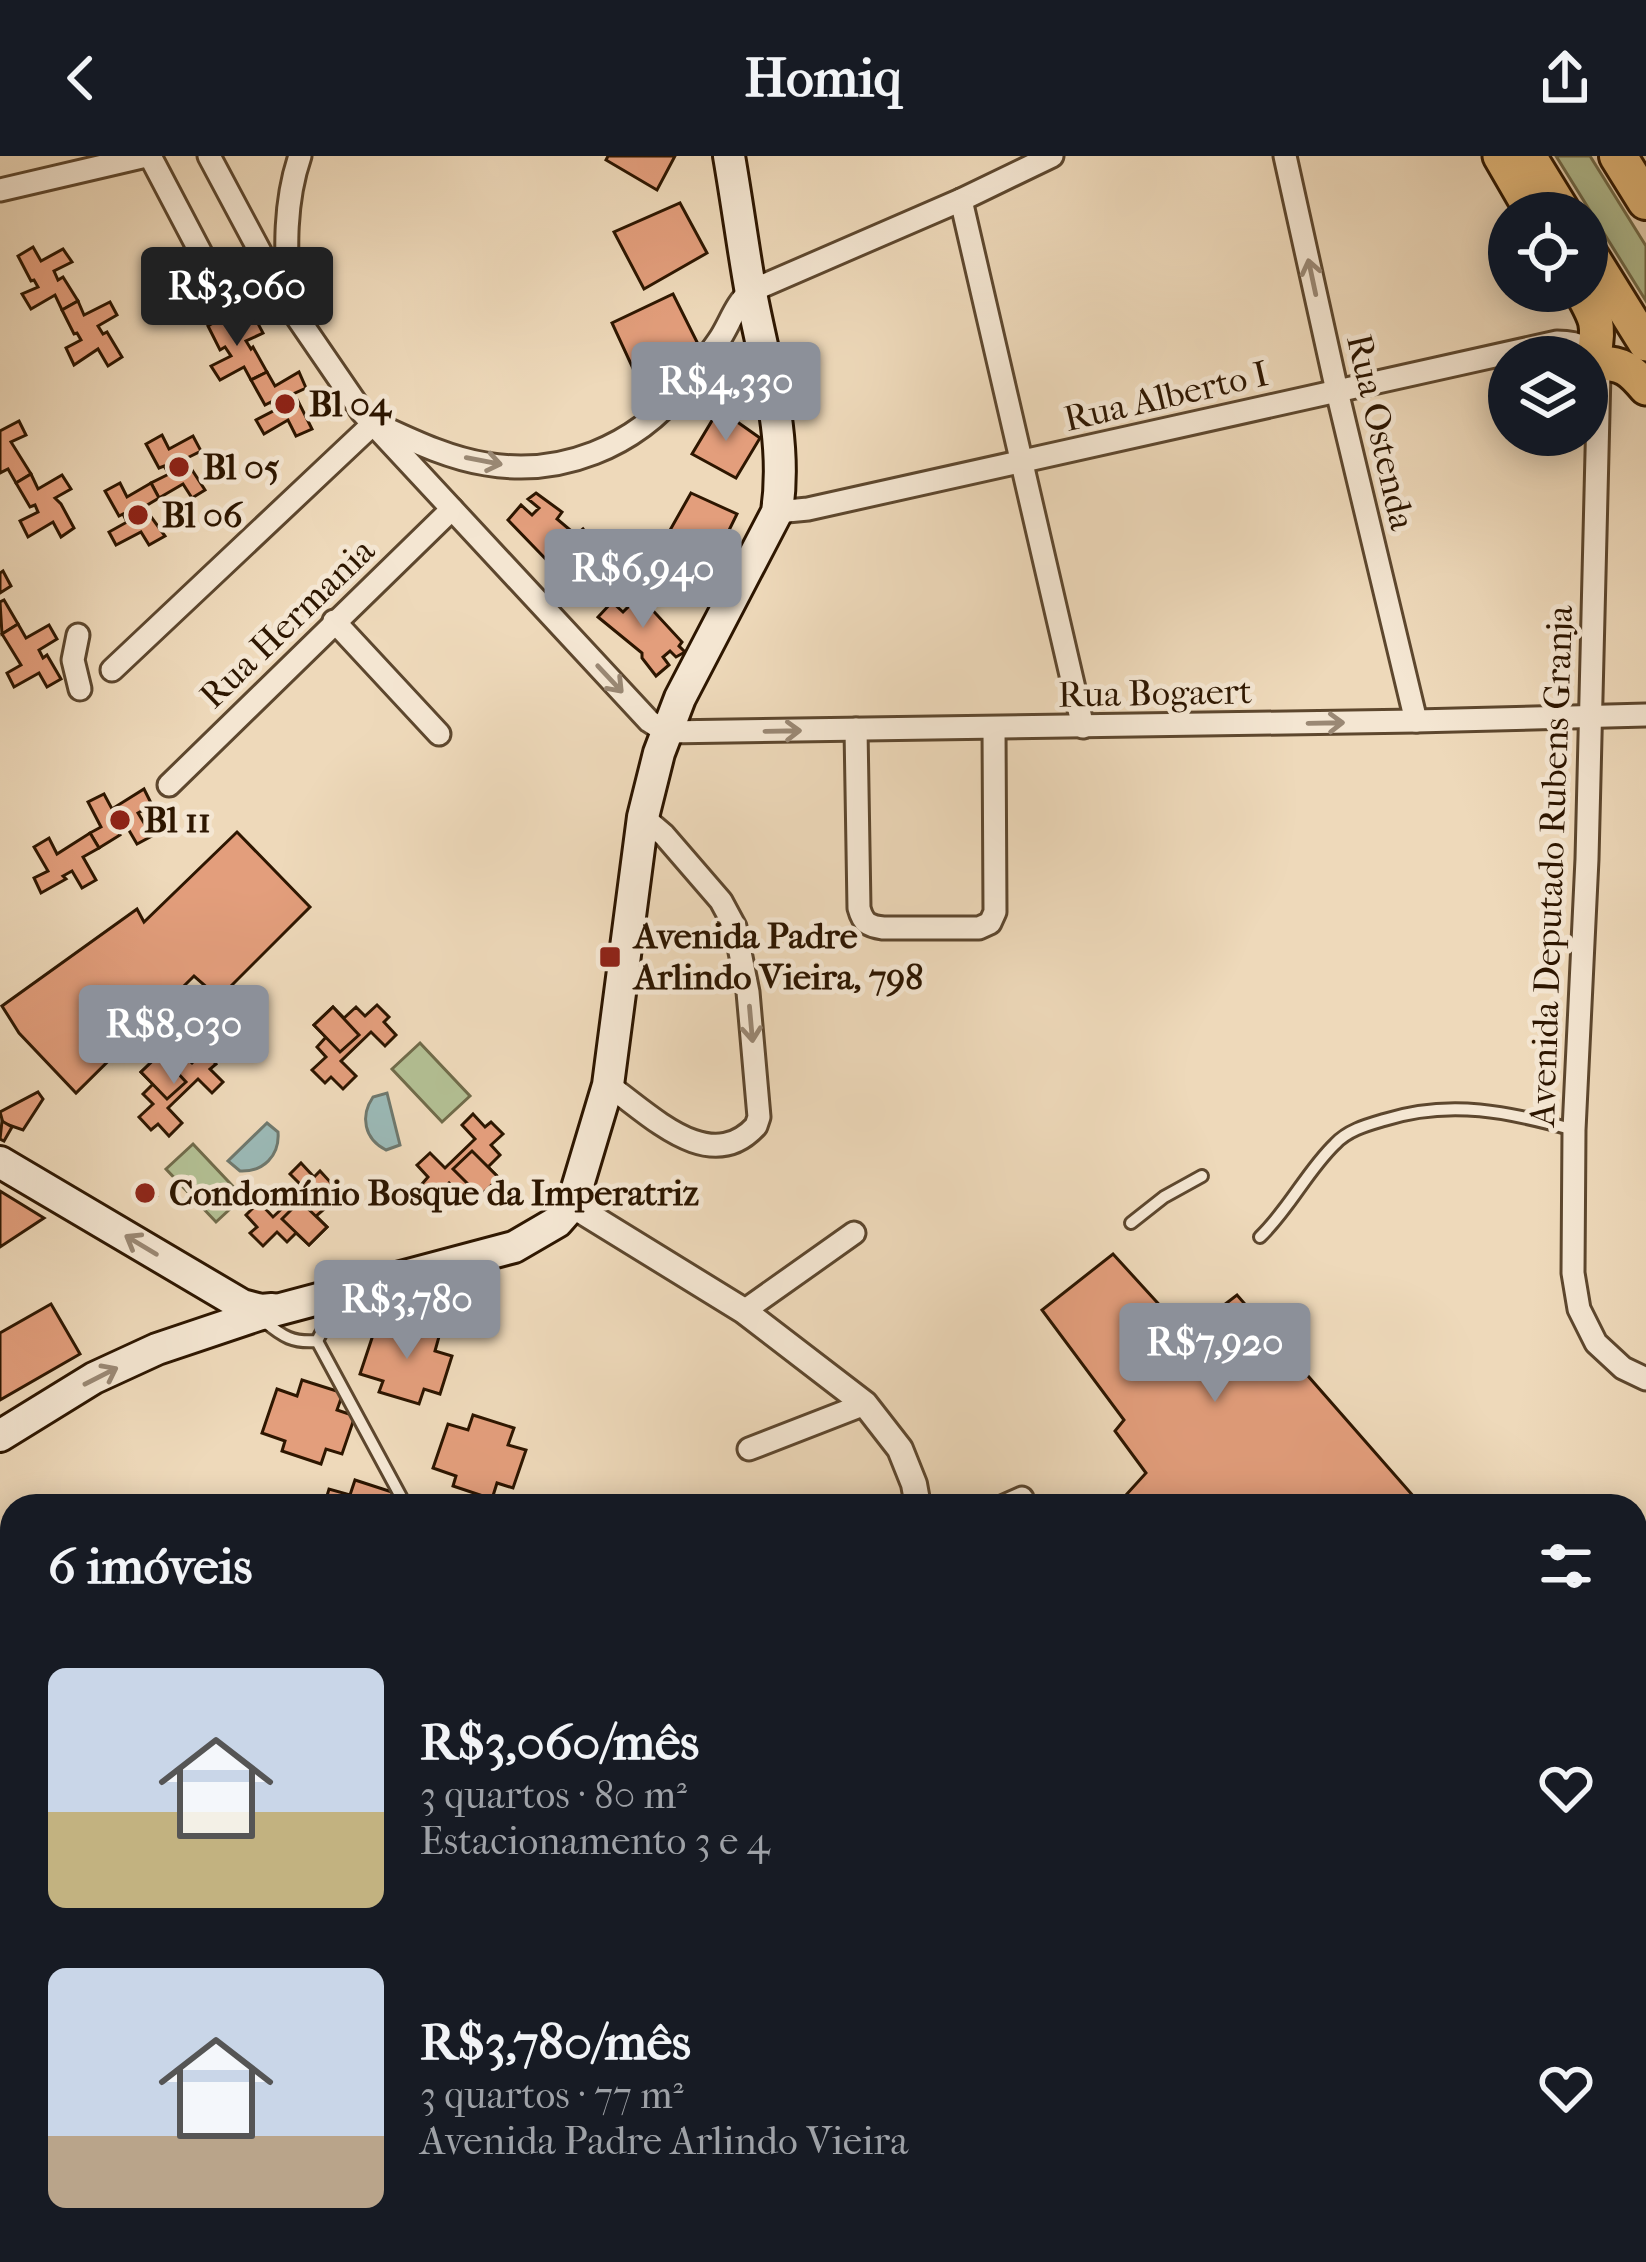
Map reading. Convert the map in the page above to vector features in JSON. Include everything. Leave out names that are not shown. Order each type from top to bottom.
[{"type":"highway","points":[[1499,156],[1520,192]]},
{"type":"highway","points":[[1528,156],[1551,192]]},
{"type":"highway","points":[[1618,156],[1646,201]]},
{"type":"highway","points":[[1608,283],[1646,344]]},
{"type":"highway","points":[[1608,360],[1629,368],[1646,388]]},
{"type":"main road","points":[[0,1436],[94,1378],[216,1328],[234,1316],[514,1247],[557,1222],[572,1205],[608,1085],[643,817],[666,732],[778,512],[782,480],[778,422],[729,156]]},
{"type":"main road","points":[[0,1162],[262,1309]]},
{"type":"street","points":[[0,190],[148,156],[235,318]]},
{"type":"street","points":[[209,156],[288,304],[362,412],[649,721],[666,732]]},
{"type":"street","points":[[288,304],[289,203],[299,156]]},
{"type":"street","points":[[374,424],[421,445],[485,464],[535,466],[589,456],[633,434],[678,393],[751,291],[1052,156]]},
{"type":"street","name":"Rua Ostenda","points":[[1285,156],[1416,722]]},
{"type":"street","points":[[961,200],[1083,727]]},
{"type":"street","name":"Rua Alberto I","points":[[778,512],[1022,463],[1488,357]]},
{"type":"street","points":[[112,670],[374,424]]},
{"type":"street","name":"Avenida Deputado Rubens Granja","points":[[1588,456],[1590,717],[1573,1273],[1579,1309],[1596,1342],[1623,1368],[1646,1378]]},
{"type":"street","name":"Rua Hermania","points":[[169,785],[452,509]]},
{"type":"street","points":[[334,621],[439,734]]},
{"type":"street","points":[[79,635],[73,660],[80,689]]},
{"type":"street","name":"Rua Bogaert","points":[[666,732],[1646,715]]},
{"type":"street","points":[[856,729],[862,919],[883,928],[979,928],[990,923],[995,912],[994,728]]},
{"type":"street","points":[[608,1085],[690,1142],[710,1147],[732,1144],[750,1133],[759,1117],[748,992],[735,927],[722,902],[643,817]]},
{"type":"street","points":[[572,1205],[744,1311],[865,1404],[900,1449],[916,1494]]},
{"type":"street","points":[[744,1311],[854,1233]]},
{"type":"street","points":[[749,1449],[865,1404]]},
{"type":"lane","points":[[1260,1237],[1280,1218],[1331,1147],[1359,1127],[1426,1109],[1458,1108],[1500,1111],[1574,1130]]},
{"type":"lane","points":[[1131,1223],[1202,1176]]},
{"type":"lane","points":[[317,1341],[332,1312],[333,1295]]},
{"type":"lane","points":[[262,1309],[285,1339],[317,1341]]},
{"type":"lane","points":[[317,1341],[400,1494]]},
{"type":"green space","points":[[1556,156],[1590,156],[1646,246],[1646,301],[1608,240],[1608,192],[1578,192]]},
{"type":"green space","points":[[420,1043],[470,1096],[442,1122],[392,1069]]},
{"type":"green space","points":[[193,1144],[243,1197],[216,1222],[166,1169]]},
{"type":"water","points":[[387,1093],[400,1145],[386,1150],[373,1140],[366,1119],[373,1097]]},
{"type":"water","points":[[267,1123],[278,1132],[273,1155],[256,1169],[240,1171],[228,1161]]},
{"type":"building","points":[[608,156],[675,156],[657,190],[606,160]]},
{"type":"building","points":[[680,203],[707,253],[644,289],[614,232]]},
{"type":"building","points":[[33,247],[41,261],[63,249],[72,262],[54,271],[78,301],[62,310],[55,295],[31,309],[22,294],[38,287],[18,256]]},
{"type":"building","points":[[673,294],[699,346],[636,375],[612,323]]},
{"type":"building","points":[[78,301],[84,315],[110,302],[117,315],[98,326],[122,357],[108,366],[98,349],[74,365],[66,348],[81,340],[62,310]]},
{"type":"building","points":[[223,317],[232,332],[255,318],[263,333],[246,341],[267,372],[251,380],[244,367],[220,380],[211,366],[231,356],[225,347],[220,350],[208,326]]},
{"type":"building","name":"Bl 04","points":[[267,372],[275,386],[299,372],[306,388],[291,395],[312,429],[296,436],[288,420],[264,434],[256,420],[275,410],[271,402],[265,405],[251,380]]},
{"type":"building","points":[[719,409],[760,438],[736,478],[692,454]]},
{"type":"building","points":[[19,421],[26,435],[11,442],[31,474],[16,483],[8,469],[0,473],[0,431]]},
{"type":"building","name":"Bl 05","points":[[162,435],[169,449],[193,436],[201,451],[185,459],[205,490],[192,498],[183,484],[159,498],[151,483],[169,474],[164,466],[159,468],[146,444]]},
{"type":"building","points":[[31,474],[38,489],[62,475],[71,489],[55,498],[74,528],[61,537],[53,522],[28,537],[20,521],[38,512],[16,483]]},
{"type":"building","name":"Bl 06","points":[[120,483],[127,497],[151,483],[159,498],[144,507],[165,536],[149,545],[141,532],[116,545],[109,532],[127,522],[105,491]]},
{"type":"building","points":[[536,493],[562,512],[557,519],[576,535],[583,529],[594,543],[589,549],[594,554],[587,561],[579,556],[575,560],[581,566],[565,579],[508,520],[521,505],[532,515],[539,508],[528,499]]},
{"type":"building","points":[[691,493],[737,514],[714,561],[665,539]]},
{"type":"building","points":[[0,573],[11,586],[0,593]]},
{"type":"building","points":[[633,589],[682,642],[679,646],[685,652],[676,657],[670,651],[663,657],[669,665],[656,676],[642,653],[598,617],[612,602],[623,612],[630,605],[620,597]]},
{"type":"building","points":[[4,600],[18,624],[2,634],[0,602]]},
{"type":"building","points":[[18,624],[26,638],[49,625],[57,639],[39,650],[61,679],[47,687],[39,673],[14,687],[7,673],[21,665],[2,634]]},
{"type":"building","name":"Bl 11","points":[[144,789],[152,805],[138,813],[152,836],[137,844],[127,827],[99,848],[90,833],[101,827],[88,802],[104,794],[112,809]]},
{"type":"building","points":[[237,832],[310,907],[219,998],[194,976],[76,1093],[19,1033],[2,1006],[137,909],[144,922]]},
{"type":"building","points":[[90,833],[99,848],[83,857],[96,880],[82,888],[72,871],[41,893],[34,878],[48,871],[34,847],[49,838],[57,854]]},
{"type":"building","points":[[377,1005],[389,1017],[384,1022],[396,1035],[385,1046],[371,1032],[341,1061],[356,1076],[343,1089],[331,1077],[325,1083],[312,1070],[326,1057],[317,1047],[326,1037],[314,1025],[333,1007],[344,1018],[356,1007],[365,1016]]},
{"type":"building","points":[[333,1007],[359,1035],[340,1052],[314,1025]]},
{"type":"building","points":[[204,1051],[216,1064],[210,1069],[223,1082],[212,1093],[198,1079],[168,1108],[182,1123],[169,1136],[158,1124],[151,1130],[139,1117],[153,1104],[143,1094],[153,1084],[141,1072],[160,1054],[170,1065],[182,1054],[192,1063]]},
{"type":"building","points":[[160,1054],[186,1082],[167,1099],[141,1072]]},
{"type":"building","points":[[38,1092],[43,1099],[23,1130],[3,1123],[0,1112]]},
{"type":"building","points":[[473,1114],[485,1127],[491,1122],[503,1134],[491,1145],[500,1155],[488,1167],[499,1178],[480,1196],[468,1183],[458,1193],[449,1183],[435,1197],[422,1184],[428,1177],[417,1165],[430,1153],[445,1168],[475,1139],[462,1125]]},
{"type":"building","points":[[2,1121],[12,1127],[4,1141],[0,1139]]},
{"type":"building","points":[[472,1151],[499,1178],[480,1196],[453,1169]]},
{"type":"building","points":[[301,1163],[314,1177],[320,1171],[332,1184],[319,1195],[329,1205],[316,1216],[327,1227],[309,1245],[296,1233],[287,1242],[277,1232],[263,1246],[250,1233],[257,1227],[246,1215],[259,1202],[273,1217],[304,1188],[290,1174]]},
{"type":"building","name":"Condomínio Bosque da Imperatriz","points":[[145,1182],[157,1196],[146,1205],[134,1191]]},
{"type":"building","points":[[0,1191],[44,1218],[0,1247]]},
{"type":"building","points":[[300,1201],[327,1227],[309,1245],[282,1219]]},
{"type":"building","points":[[1113,1254],[1186,1334],[1237,1295],[1411,1494],[1127,1494],[1146,1473],[1115,1431],[1124,1420],[1042,1310]]},
{"type":"building","points":[[51,1304],[80,1354],[0,1400],[0,1333]]},
{"type":"building","points":[[400,1320],[440,1333],[435,1351],[452,1356],[440,1394],[424,1389],[419,1404],[379,1392],[383,1381],[360,1374],[375,1329],[395,1336]]},
{"type":"building","points":[[302,1380],[343,1393],[337,1410],[355,1416],[342,1454],[326,1449],[321,1464],[282,1451],[285,1441],[262,1433],[277,1389],[297,1396]]},
{"type":"building","points":[[473,1415],[514,1428],[508,1445],[526,1450],[513,1488],[497,1483],[494,1494],[477,1494],[453,1486],[456,1476],[433,1468],[448,1424],[468,1430]]},
{"type":"building","points":[[355,1480],[395,1493],[395,1494],[350,1494]]},
{"type":"place","name":"Bl 04","points":[[285,404]]},
{"type":"place","name":"Bl 05","points":[[179,467]]},
{"type":"place","name":"Bl 06","points":[[138,515]]},
{"type":"place","name":"Bl 11","points":[[120,820]]},
{"type":"place","name":"Avenida Padre Arlindo Vieira, 798","points":[[610,957]]},
{"type":"place","name":"Condomínio Bosque da Imperatriz","points":[[145,1193]]}]
